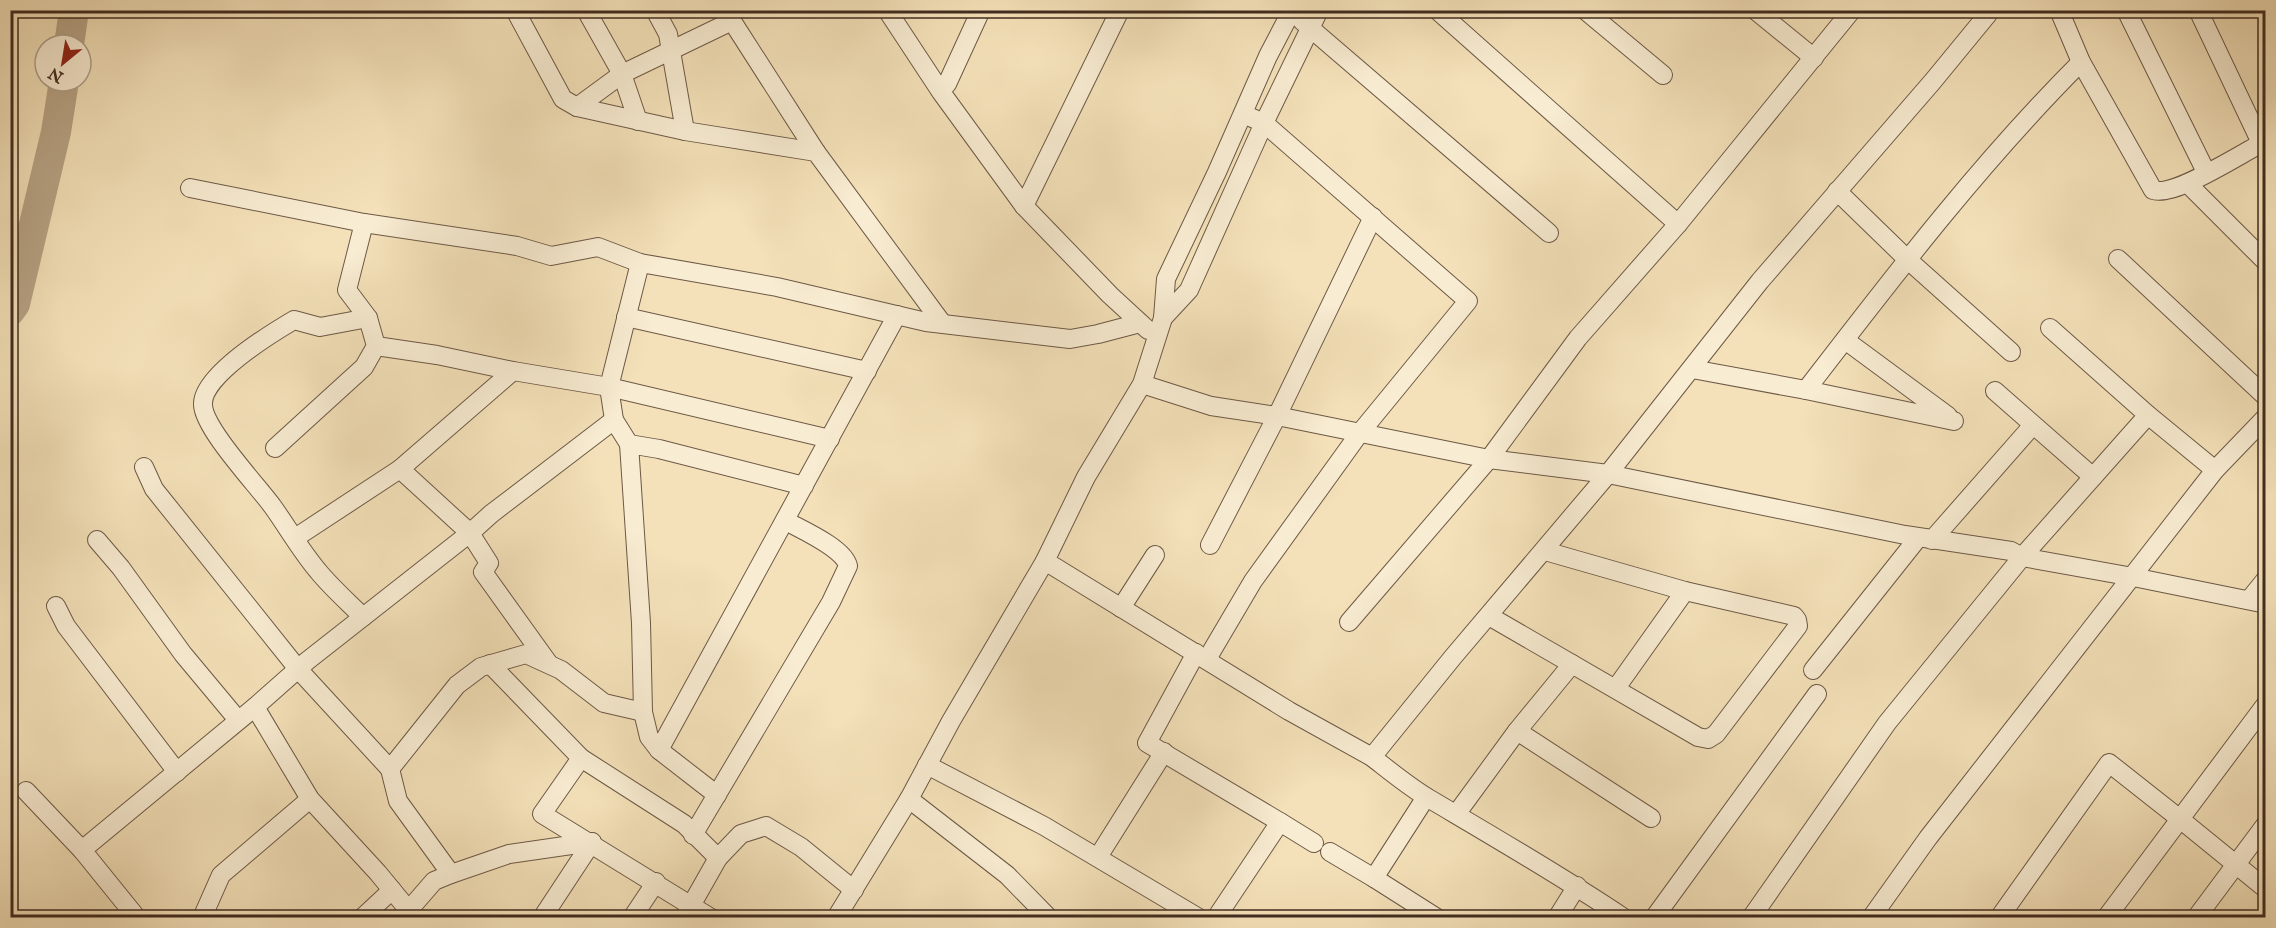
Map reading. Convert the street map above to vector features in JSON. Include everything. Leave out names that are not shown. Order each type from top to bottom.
[{"type":"street","points":[[515,10],[563,99],[577,107],[686,131],[816,152]]},
{"type":"street","points":[[586,10],[622,74],[638,121]]},
{"type":"street","points":[[655,10],[668,34],[686,131]]},
{"type":"street","points":[[887,10],[941,92],[1024,206],[1110,296],[1155,337]]},
{"type":"street","points":[[947,84],[981,10]]},
{"type":"street","points":[[1024,206],[1120,10]]},
{"type":"street","points":[[1437,10],[1678,224]]},
{"type":"street","points":[[1585,10],[1663,75]]},
{"type":"street","points":[[1755,10],[1814,58]]},
{"type":"street","points":[[1350,622],[1490,459],[1578,338],[1678,224],[1852,10]]},
{"type":"street","points":[[2059,10],[2081,62],[2153,190],[2159,192],[2188,184],[2263,142],[2198,10]]},
{"type":"street","points":[[2126,10],[2206,172]]},
{"type":"street","points":[[836,918],[909,799],[1045,561],[1086,477],[1142,384],[1155,337],[1163,318],[1166,279],[1268,56],[1291,12],[1315,18],[1548,233]]},
{"type":"street","points":[[1372,758],[1608,474],[1760,281],[1988,14]]},
{"type":"street","points":[[1163,318],[1189,290],[1264,123],[1315,18]]},
{"type":"street","points":[[577,107],[622,74],[732,21],[816,152],[942,323]]},
{"type":"street","points":[[1806,390],[1907,259],[2026,119],[2081,62]]},
{"type":"street","points":[[1243,114],[1264,123],[1468,301],[1359,434],[1202,656],[1147,743],[1437,918]]},
{"type":"street","points":[[2188,184],[2265,262]]},
{"type":"street","points":[[190,188],[364,224],[517,246],[551,255],[598,247],[640,263],[777,286],[897,315],[942,323],[1070,339],[1140,323]]},
{"type":"street","points":[[1838,191],[1907,259],[2011,352]]},
{"type":"street","points":[[1210,545],[1277,416],[1373,217]]},
{"type":"street","points":[[275,448],[364,367],[376,346],[368,318],[347,290],[364,224]]},
{"type":"street","points":[[2118,259],[2265,397]]},
{"type":"street","points":[[640,263],[609,387],[614,420],[629,444],[643,712],[649,737],[659,750],[717,795]]},
{"type":"street","points":[[659,750],[897,315]]},
{"type":"street","points":[[626,317],[867,371]]},
{"type":"street","points":[[363,617],[318,571],[272,506],[212,429],[203,405],[206,391],[222,371],[259,342],[294,320],[320,327],[368,318]]},
{"type":"street","points":[[2050,328],[2148,415],[2215,470]]},
{"type":"street","points":[[1692,369],[1954,421],[1845,340]]},
{"type":"street","points":[[376,346],[609,387],[830,439]]},
{"type":"street","points":[[295,538],[400,468],[513,371]]},
{"type":"street","points":[[1142,384],[1211,406],[1277,416],[1490,459],[1608,474],[1925,539],[2011,551],[2022,557],[2257,602],[2265,579]]},
{"type":"street","points":[[1995,391],[2093,477]]},
{"type":"street","points":[[1750,918],[1887,723],[2022,557],[2148,415]]},
{"type":"street","points":[[1871,918],[1928,838],[2215,470],[2265,417]]},
{"type":"street","points":[[82,850],[298,669],[491,514],[614,420]]},
{"type":"street","points":[[1813,670],[1925,539],[2033,425]]},
{"type":"street","points":[[629,444],[659,449],[804,486]]},
{"type":"street","points":[[144,467],[154,489],[298,669],[390,769],[398,801],[451,874]]},
{"type":"street","points":[[400,468],[470,533],[489,563],[483,572],[550,665]]},
{"type":"street","points":[[693,835],[831,602],[848,566],[847,561],[838,552],[786,520]]},
{"type":"street","points":[[97,540],[121,568],[183,654],[238,720]]},
{"type":"street","points":[[1489,616],[1698,737],[1707,739],[1716,734],[1798,626],[1794,616],[1685,591],[1545,550]]},
{"type":"street","points":[[1121,608],[1155,555]]},
{"type":"street","points":[[1045,561],[1289,711],[1372,758],[1426,797],[1457,813],[1577,886],[1624,918]]},
{"type":"street","points":[[1616,688],[1685,591]]},
{"type":"street","points":[[56,606],[66,626],[177,772]]},
{"type":"street","points":[[390,769],[457,685],[481,667],[526,654],[561,670],[604,703],[643,712]]},
{"type":"street","points":[[490,664],[581,758],[684,824],[718,858]]},
{"type":"street","points":[[1457,813],[1517,731],[1572,664]]},
{"type":"street","points":[[1654,918],[1817,694]]},
{"type":"street","points":[[2106,918],[2265,704]]},
{"type":"street","points":[[255,707],[310,799],[412,914],[434,881],[451,874],[509,854],[592,842]]},
{"type":"street","points":[[1517,731],[1651,818]]},
{"type":"street","points":[[1098,857],[1164,752]]},
{"type":"street","points":[[581,758],[542,814],[656,882],[688,911],[711,918]]},
{"type":"street","points":[[1999,918],[2109,764],[2180,819],[2265,890]]},
{"type":"street","points":[[927,765],[1044,826],[1199,918]]},
{"type":"street","points":[[26,791],[82,850],[137,918]]},
{"type":"street","points":[[1374,878],[1426,797]]},
{"type":"street","points":[[202,918],[221,875],[310,799]]},
{"type":"street","points":[[909,799],[1007,875],[1049,918]]},
{"type":"street","points":[[1216,918],[1280,822]]},
{"type":"street","points":[[2196,918],[2265,824]]},
{"type":"street","points":[[688,911],[718,858],[741,834],[766,826],[801,847],[854,890]]},
{"type":"street","points":[[542,918],[592,842]]},
{"type":"street","points":[[632,918],[656,882]]},
{"type":"street","points":[[1557,918],[1577,886]]},
{"type":"street","points":[[362,918],[392,890]]},
{"type":"waterway","points":[[71,33],[74,10]]},
{"type":"waterway","points":[[10,311],[15,304],[56,132],[62,93]]}]
